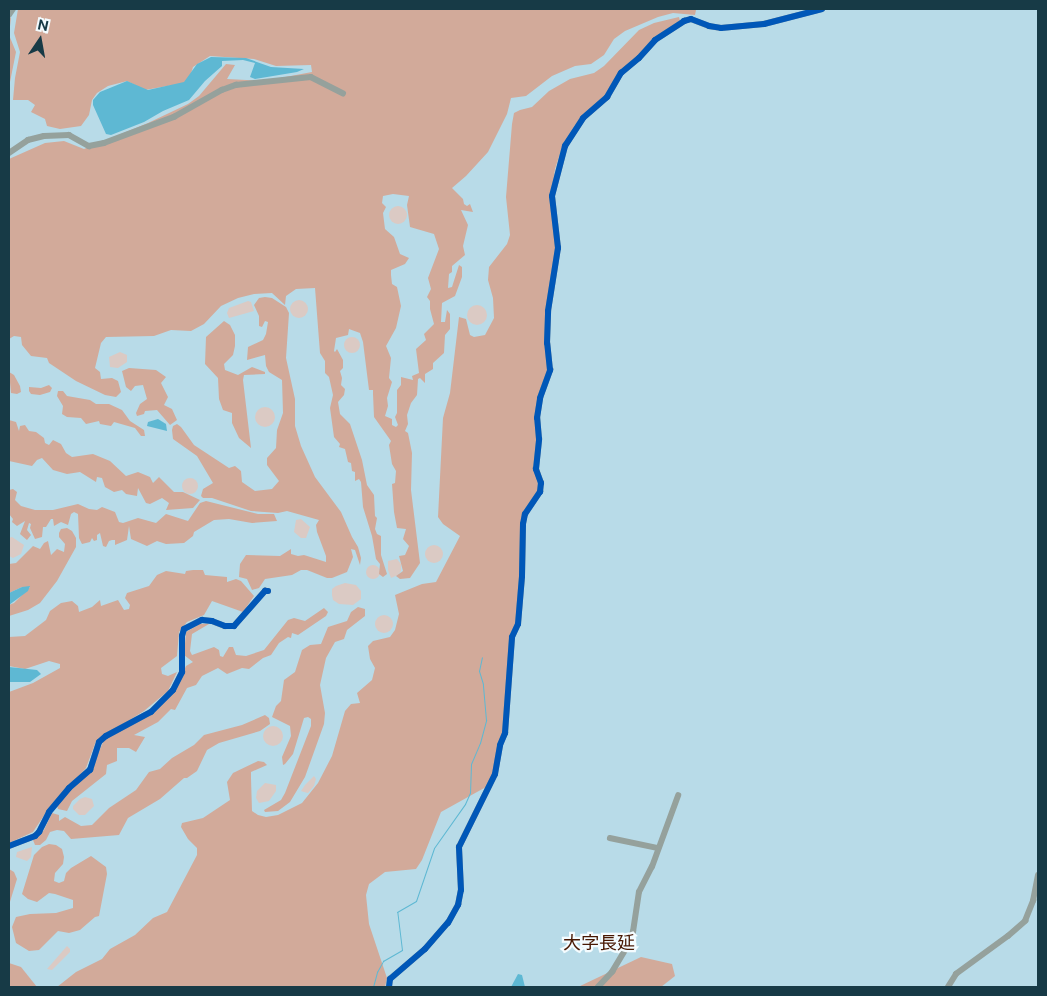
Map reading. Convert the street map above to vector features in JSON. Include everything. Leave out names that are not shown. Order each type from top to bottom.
[{"type":"street","points":[[9,15],[12,9]]},
{"type":"street","points":[[389,987],[390,979],[425,949],[448,923],[458,906],[461,890],[459,846],[495,774],[500,745],[505,733],[512,637],[518,624],[522,576],[523,524],[526,514],[540,492],[541,484],[536,469],[539,439],[537,418],[540,398],[550,370],[546,343],[548,311],[558,248],[552,196],[565,146],[583,118],[607,97],[621,73],[639,58],[655,40],[684,21],[691,19],[709,26],[721,28],[764,24],[822,9]]},
{"type":"street","points":[[9,153],[28,140],[44,136],[69,135],[89,146],[104,143],[174,117],[222,90],[244,84],[263,84],[311,77],[343,93]]},
{"type":"street","points":[[9,846],[35,836],[54,806],[69,788],[90,770],[99,742],[106,736],[151,712],[173,690],[182,672],[182,636],[184,629],[202,620],[234,626],[265,591],[268,591]]},
{"type":"street","points":[[598,987],[612,972],[629,944],[633,932],[639,892],[648,877],[678,796]]},
{"type":"street","points":[[610,838],[658,848]]},
{"type":"street","points":[[948,987],[956,974],[1008,936],[1025,921],[1033,901],[1038,876]]},
{"type":"shaded area","points":[[18,9],[696,10],[695,15],[673,13],[658,17],[625,31],[614,39],[604,55],[591,64],[575,66],[552,76],[526,96],[511,98],[507,114],[488,152],[452,188],[463,199],[464,204],[467,206],[470,204],[473,212],[461,210],[468,225],[463,246],[465,255],[452,266],[452,272],[449,274],[448,288],[452,287],[459,265],[462,267],[462,277],[455,296],[442,303],[441,322],[445,322],[447,310],[450,314],[450,329],[445,335],[444,353],[433,363],[433,369],[425,374],[425,383],[420,378],[418,379],[417,395],[411,403],[407,415],[408,424],[405,431],[408,433],[412,453],[411,490],[420,563],[410,578],[400,579],[396,576],[403,571],[399,556],[405,555],[409,546],[403,539],[406,529],[397,528],[392,484],[395,483],[396,471],[392,464],[389,445],[391,441],[374,417],[373,390],[369,390],[363,342],[360,333],[349,329],[348,335],[336,338],[334,351],[337,349],[343,360],[343,368],[340,371],[341,385],[345,389],[344,395],[338,402],[340,414],[350,424],[362,460],[367,485],[374,495],[375,516],[377,518],[375,529],[377,534],[381,536],[381,555],[387,574],[383,577],[379,574],[380,564],[376,559],[372,536],[363,507],[361,482],[359,479],[355,481],[355,472],[352,471],[351,463],[348,462],[345,449],[339,447],[340,444],[334,437],[330,408],[333,395],[329,377],[325,373],[325,361],[320,353],[315,288],[296,289],[286,296],[285,305],[272,293],[254,294],[238,298],[221,306],[204,324],[191,331],[171,330],[154,336],[106,337],[101,343],[95,368],[100,372],[101,379],[112,378],[118,381],[121,392],[116,397],[105,395],[76,381],[49,363],[47,358],[31,356],[22,345],[21,337],[14,336],[9,339],[9,159],[45,143],[64,141],[84,149],[148,123],[188,104],[199,96],[226,64],[235,65],[227,79],[264,81],[312,72],[311,65],[276,66],[254,59],[210,56],[193,67],[189,80],[184,83],[145,90],[127,81],[108,86],[97,93],[92,100],[89,115],[81,126],[60,129],[47,126],[45,119],[31,112],[35,105],[28,100],[13,100],[20,52],[14,33]],"holes":[[[393,194],[409,196],[407,205],[410,227],[434,234],[439,249],[428,278],[431,289],[427,297],[430,301],[434,324],[424,334],[426,340],[416,349],[419,373],[412,376],[413,380],[401,377],[401,385],[397,390],[397,413],[395,417],[398,425],[396,427],[392,425],[392,419],[385,416],[388,406],[387,398],[392,382],[389,378],[391,358],[386,346],[396,328],[401,306],[397,287],[392,284],[391,270],[405,264],[409,258],[400,254],[394,237],[385,229],[383,213],[386,207],[382,203],[383,196]]]},
{"type":"shaded area","points":[[9,17],[11,18],[9,35]]},
{"type":"shaded area","points":[[679,17],[680,21],[653,38],[607,93],[575,125],[563,144],[555,169],[550,203],[556,249],[552,286],[548,368],[540,394],[537,440],[538,492],[525,512],[516,625],[506,684],[505,723],[493,773],[486,787],[441,812],[422,860],[416,869],[385,872],[369,884],[366,895],[369,924],[387,978],[385,987],[57,987],[76,972],[102,959],[110,949],[135,935],[153,918],[167,912],[197,855],[197,848],[188,839],[181,827],[182,823],[203,818],[230,800],[227,782],[233,773],[258,761],[264,762],[267,765],[251,772],[252,811],[266,817],[278,815],[302,803],[318,783],[332,756],[345,711],[351,704],[360,703],[357,693],[372,680],[375,668],[370,659],[368,646],[373,641],[390,637],[395,630],[399,614],[395,595],[422,584],[436,582],[460,536],[443,524],[438,517],[443,418],[450,393],[459,317],[466,319],[470,335],[474,337],[485,335],[494,318],[493,298],[488,280],[489,267],[507,244],[510,235],[506,197],[514,113],[532,107],[549,91],[570,79],[594,73],[604,66],[639,30],[654,23]]},
{"type":"shaded area","points":[[9,35],[16,52],[9,87]]},
{"type":"shaded area","points":[[394,206],[402,206],[407,211],[405,222],[394,224],[389,219],[389,211]]},
{"type":"shaded area","points":[[259,298],[272,298],[286,307],[289,313],[286,358],[295,399],[295,426],[301,446],[315,477],[341,512],[358,547],[361,558],[360,565],[355,550],[351,549],[353,557],[347,572],[327,578],[307,570],[301,570],[292,575],[265,579],[259,588],[252,590],[247,579],[239,577],[240,564],[246,555],[280,556],[291,549],[291,554],[304,555],[326,562],[326,556],[317,532],[316,525],[319,520],[287,511],[278,513],[251,511],[212,498],[203,498],[201,496],[203,489],[213,483],[197,456],[173,439],[172,430],[173,426],[177,424],[194,445],[229,468],[235,466],[241,471],[242,482],[255,491],[272,489],[279,481],[267,465],[267,458],[276,448],[277,430],[283,413],[282,380],[269,372],[266,366],[265,355],[247,360],[248,347],[263,340],[266,334],[268,322],[265,321],[262,327],[259,326],[259,316],[254,305]]},
{"type":"shaded area","points":[[299,300],[305,303],[308,309],[305,315],[299,318],[293,315],[290,309],[293,303]]},
{"type":"shaded area","points":[[248,301],[251,302],[254,311],[229,318],[227,313],[229,308]]},
{"type":"shaded area","points":[[477,305],[484,308],[487,315],[484,322],[477,325],[470,322],[467,315],[470,308]]},
{"type":"shaded area","points":[[224,321],[230,325],[235,335],[233,355],[224,364],[225,370],[238,375],[252,367],[265,372],[265,374],[244,375],[243,380],[251,448],[239,438],[232,423],[232,413],[223,410],[219,399],[218,378],[205,364],[206,337]]},
{"type":"shaded area","points":[[349,337],[355,337],[360,342],[358,351],[349,353],[344,348],[344,342]]},
{"type":"shaded area","points":[[120,352],[127,355],[127,362],[118,368],[110,367],[109,357]]},
{"type":"shaded area","points":[[129,368],[156,370],[166,377],[161,383],[168,397],[164,405],[172,409],[177,420],[170,425],[157,410],[145,411],[144,414],[137,416],[136,413],[140,404],[147,399],[143,385],[135,386],[131,391],[126,387],[122,371]]},
{"type":"shaded area","points":[[9,372],[14,375],[20,386],[21,392],[17,394],[11,393]]},
{"type":"shaded area","points":[[49,385],[52,388],[50,392],[40,395],[31,394],[29,391],[29,387],[41,388]]},
{"type":"shaded area","points":[[58,391],[63,391],[67,396],[90,400],[96,404],[109,404],[122,410],[130,421],[144,430],[145,436],[141,436],[135,428],[114,422],[111,426],[100,424],[99,421],[86,424],[81,418],[67,417],[62,414],[63,406],[57,396]]},
{"type":"shaded area","points":[[265,407],[272,410],[275,417],[272,424],[265,427],[258,424],[255,417],[258,410]]},
{"type":"shaded area","points":[[9,420],[16,422],[19,431],[20,426],[25,425],[29,431],[36,432],[44,438],[45,443],[49,445],[53,440],[61,444],[66,453],[72,457],[93,454],[110,461],[126,476],[138,472],[150,477],[153,483],[159,477],[174,492],[183,492],[200,500],[193,508],[166,510],[169,503],[162,498],[150,504],[146,503],[138,488],[137,496],[126,494],[122,490],[114,492],[105,487],[102,478],[97,477],[96,482],[80,472],[67,474],[53,470],[42,458],[37,460],[32,466],[9,461]]},
{"type":"shaded area","points":[[187,478],[193,478],[198,483],[196,492],[187,494],[182,489],[182,483]]},
{"type":"shaded area","points":[[13,489],[17,492],[15,500],[21,506],[35,510],[53,510],[78,504],[97,510],[102,507],[115,512],[119,522],[123,523],[138,518],[156,523],[166,514],[188,521],[200,503],[206,501],[258,514],[274,514],[277,521],[252,523],[229,519],[214,520],[194,532],[193,536],[184,543],[166,544],[157,541],[147,546],[131,539],[129,526],[127,540],[115,545],[115,540],[109,541],[106,547],[103,546],[100,533],[97,535],[97,540],[94,541],[92,538],[90,542],[82,544],[79,538],[78,514],[74,512],[71,514],[68,525],[61,522],[54,526],[53,519],[51,519],[46,527],[43,527],[42,537],[35,539],[30,528],[31,524],[29,523],[27,530],[31,535],[27,540],[20,534],[25,521],[17,526],[12,522],[13,519],[9,514],[9,490]]},
{"type":"shaded area","points":[[301,519],[310,527],[306,538],[301,538],[294,532],[296,520]]},
{"type":"shaded area","points":[[67,528],[72,531],[76,538],[76,547],[57,581],[40,603],[28,610],[9,616],[9,605],[14,603],[30,587],[22,587],[9,593],[9,564],[16,563],[33,546],[40,549],[48,541],[51,555],[57,549],[64,552],[65,544],[59,537],[59,533],[61,529]]},
{"type":"shaded area","points":[[12,537],[24,545],[21,554],[13,558],[9,556],[9,538]]},
{"type":"shaded area","points":[[430,545],[438,545],[443,550],[441,561],[430,563],[425,558],[425,550]]},
{"type":"shaded area","points":[[397,559],[401,564],[401,571],[398,575],[391,578],[388,570],[388,561]]},
{"type":"shaded area","points":[[370,565],[376,565],[380,572],[376,579],[370,579],[366,575],[366,569]]},
{"type":"shaded area","points":[[203,570],[205,575],[227,577],[227,582],[236,579],[241,581],[254,596],[243,612],[212,601],[204,615],[187,622],[179,632],[177,656],[161,668],[162,674],[168,676],[177,672],[168,691],[144,711],[96,741],[86,768],[47,811],[33,832],[9,843],[9,692],[33,683],[60,668],[60,664],[49,661],[25,669],[9,666],[9,637],[25,636],[46,620],[50,611],[61,603],[72,601],[78,606],[79,612],[92,607],[100,600],[101,606],[118,600],[124,610],[129,609],[130,605],[125,598],[127,593],[149,586],[157,575],[166,571],[185,574],[186,571]]},
{"type":"shaded area","points":[[345,583],[356,585],[361,591],[361,599],[353,605],[339,604],[333,600],[332,589]]},
{"type":"shaded area","points":[[358,607],[365,609],[365,616],[347,630],[344,639],[335,642],[326,658],[320,685],[325,713],[324,724],[305,777],[290,802],[278,811],[265,812],[264,810],[281,800],[285,793],[311,726],[311,719],[308,717],[304,718],[293,754],[283,765],[282,757],[291,736],[290,726],[272,717],[276,706],[281,701],[284,680],[295,672],[302,650],[310,645],[321,644],[328,627],[347,621],[351,612]]},
{"type":"shaded area","points":[[324,608],[328,612],[326,616],[298,635],[292,633],[291,638],[288,637],[279,643],[271,655],[263,658],[249,669],[242,668],[227,674],[218,668],[202,676],[196,685],[187,688],[175,710],[171,709],[158,722],[134,735],[145,737],[136,752],[129,748],[117,748],[117,761],[107,765],[106,774],[72,801],[67,811],[58,809],[57,806],[66,793],[90,772],[104,740],[152,713],[175,691],[186,666],[193,662],[184,655],[186,632],[200,624],[209,624],[192,634],[190,651],[192,655],[214,647],[219,650],[220,656],[223,657],[229,647],[233,647],[236,655],[246,656],[264,650],[288,620],[294,618],[305,621]]},
{"type":"shaded area","points":[[384,615],[390,618],[393,624],[390,630],[384,633],[378,630],[375,624],[378,618]]},
{"type":"shaded area","points":[[265,715],[269,718],[270,724],[260,731],[219,743],[207,750],[197,771],[184,778],[160,799],[128,818],[119,835],[71,839],[64,831],[57,830],[50,832],[46,840],[40,845],[35,845],[33,840],[44,830],[52,813],[59,815],[59,821],[65,817],[81,826],[92,825],[109,808],[136,790],[149,772],[160,769],[172,758],[194,745],[204,735],[242,725]]},
{"type":"shaded area","points":[[273,726],[280,729],[283,736],[280,743],[273,746],[266,743],[263,736],[266,729]]},
{"type":"shaded area","points":[[314,776],[316,779],[314,786],[308,793],[301,791],[305,785]]},
{"type":"shaded area","points":[[265,783],[276,785],[276,791],[269,801],[259,803],[256,798],[257,791]]},
{"type":"shaded area","points":[[85,797],[92,799],[94,806],[85,815],[79,815],[73,809],[73,806]]},
{"type":"shaded area","points":[[49,844],[56,845],[62,849],[64,857],[63,864],[55,873],[54,881],[59,883],[64,881],[66,873],[71,868],[91,856],[106,867],[107,874],[99,916],[95,917],[80,930],[69,933],[58,931],[39,950],[29,951],[16,943],[12,927],[16,917],[30,914],[56,913],[73,908],[73,900],[55,894],[49,893],[37,902],[28,899],[22,894],[34,855],[42,847]]},
{"type":"shaded area","points":[[32,847],[31,857],[27,861],[16,857],[17,852]]},
{"type":"shaded area","points":[[9,869],[14,872],[17,879],[9,905]]},
{"type":"shaded area","points":[[67,946],[70,952],[52,970],[47,969]]},
{"type":"shaded area","points":[[641,957],[672,964],[675,976],[661,987],[578,987]]},
{"type":"shaded area","points":[[9,963],[21,967],[37,987],[9,987]]},
{"type":"water","points":[[211,57],[246,58],[271,67],[304,69],[297,72],[255,79],[250,77],[255,63],[243,60],[222,61],[222,66],[205,81],[189,100],[163,111],[144,122],[111,135],[106,134],[93,105],[93,100],[100,92],[127,81],[148,90],[184,82],[197,64]]},
{"type":"water","points":[[158,419],[166,424],[167,431],[147,426],[148,422]]},
{"type":"water","points":[[30,586],[28,591],[9,605],[9,593],[22,587]]},
{"type":"water","points":[[9,667],[37,670],[41,674],[30,682],[9,682]]},
{"type":"water","points":[[518,974],[522,975],[525,987],[511,987]]},
{"type":"waterway","points":[[373,987],[377,972],[383,961],[402,950],[397,912],[416,901],[434,848],[465,804],[470,793],[471,764],[480,743],[486,720],[483,684],[479,671],[482,657]]},
{"type":"cycle path","points":[[389,987],[390,979],[425,949],[448,923],[458,905],[461,890],[459,847],[495,774],[500,745],[505,733],[512,637],[518,624],[522,576],[523,524],[525,514],[540,492],[541,483],[536,469],[539,439],[537,418],[540,398],[550,370],[547,343],[548,311],[558,248],[552,196],[565,146],[583,118],[607,97],[621,73],[639,58],[655,40],[684,21],[691,19],[709,26],[721,28],[764,24],[822,9]]},
{"type":"cycle path","points":[[9,846],[35,836],[39,832],[49,812],[69,788],[90,770],[99,742],[106,736],[151,712],[173,690],[182,672],[182,636],[184,629],[202,620],[212,621],[225,626],[234,626],[265,591],[268,591]]},
{"type":"district","name":"大字長延","points":[[599,943]]}]
